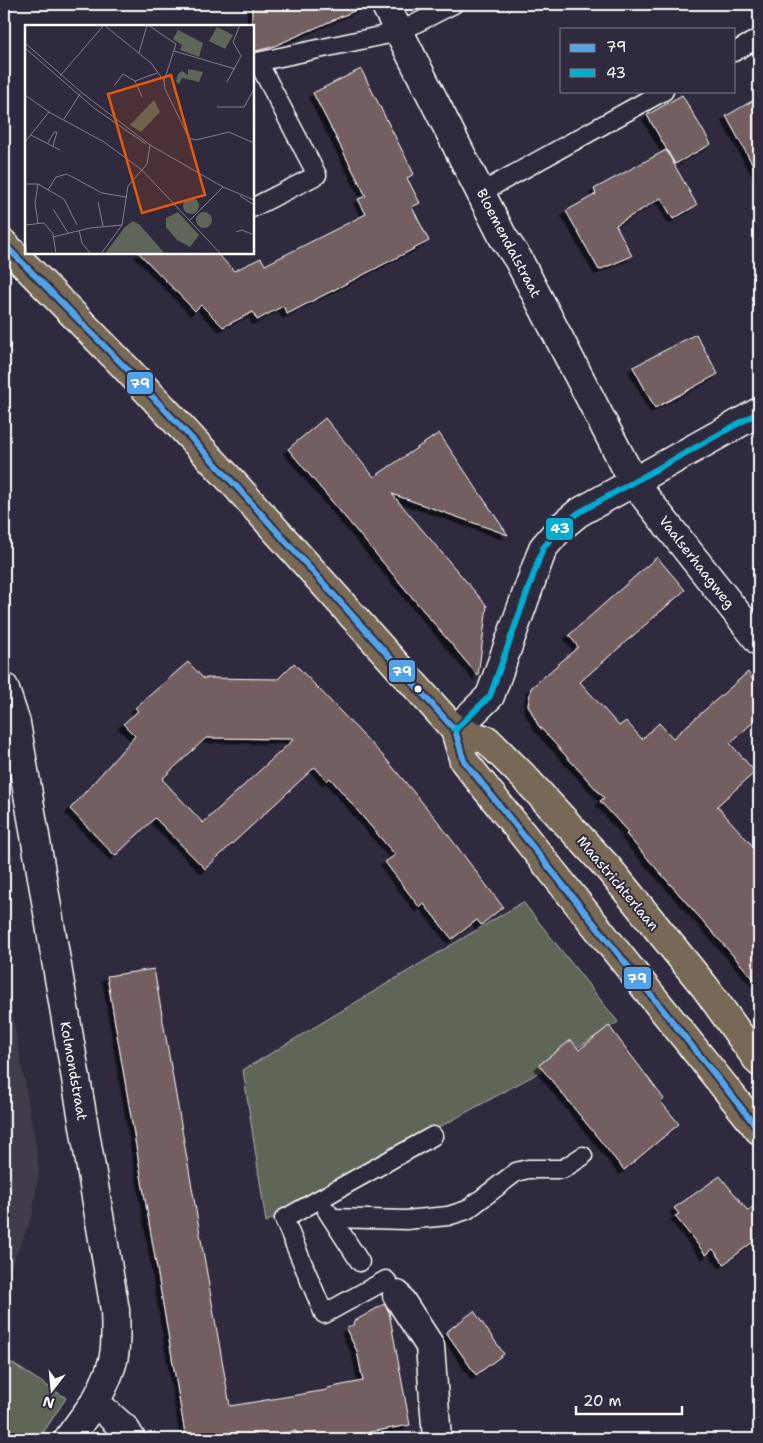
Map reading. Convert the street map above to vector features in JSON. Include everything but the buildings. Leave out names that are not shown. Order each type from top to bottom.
[{"type":"main road","points":[[4,244],[125,367],[237,486],[455,730],[464,761],[470,769],[759,1130]]},
{"type":"main road","name":"Maastrichterlaan","points":[[455,730],[486,740],[550,804],[609,869],[693,972],[759,1062]]},
{"type":"street","name":"Bloemendalstraat","points":[[385,4],[482,192],[503,237],[518,259],[634,482]]},
{"type":"street","points":[[455,730],[490,696],[543,548],[560,527],[578,513],[759,412]]},
{"type":"street","name":"Vaalserhaagweg","points":[[634,482],[759,641]]},
{"type":"street","name":"Kolmondstraat","points":[[4,687],[8,694],[16,723],[115,1310],[117,1348],[109,1378],[95,1402],[68,1439]]},
{"type":"street","points":[[397,1295],[430,1346],[437,1439]]},
{"type":"street","points":[[95,1402],[125,1429],[132,1439]]},
{"type":"lane","points":[[254,207],[317,175],[255,63],[400,32],[454,4]]},
{"type":"lane","points":[[736,51],[759,38]]},
{"type":"lane","points":[[482,192],[662,92]]},
{"type":"lane","points":[[397,1295],[386,1280],[324,1314],[284,1219],[433,1136]]},
{"type":"lane","points":[[332,1218],[406,1220],[448,1216],[467,1210],[516,1172],[563,1169],[583,1156]]},
{"type":"lane","points":[[320,1200],[360,1262]]},
{"type":"shaded area","points":[[4,846],[15,857],[4,869]]},
{"type":"shaded area","points":[[4,968],[39,1171],[32,1216],[4,1284]]},
{"type":"green space","points":[[523,902],[618,1022],[531,1077],[266,1222],[243,1070]]},
{"type":"green space","points":[[4,1358],[66,1398],[39,1439],[4,1439]]},
{"type":"transit line","name":"79","points":[[4,244],[125,367],[237,487],[455,730],[464,761],[759,1130]]},
{"type":"transit line","name":"43","points":[[455,730],[490,696],[543,548],[561,527],[578,513],[759,412]]}]
